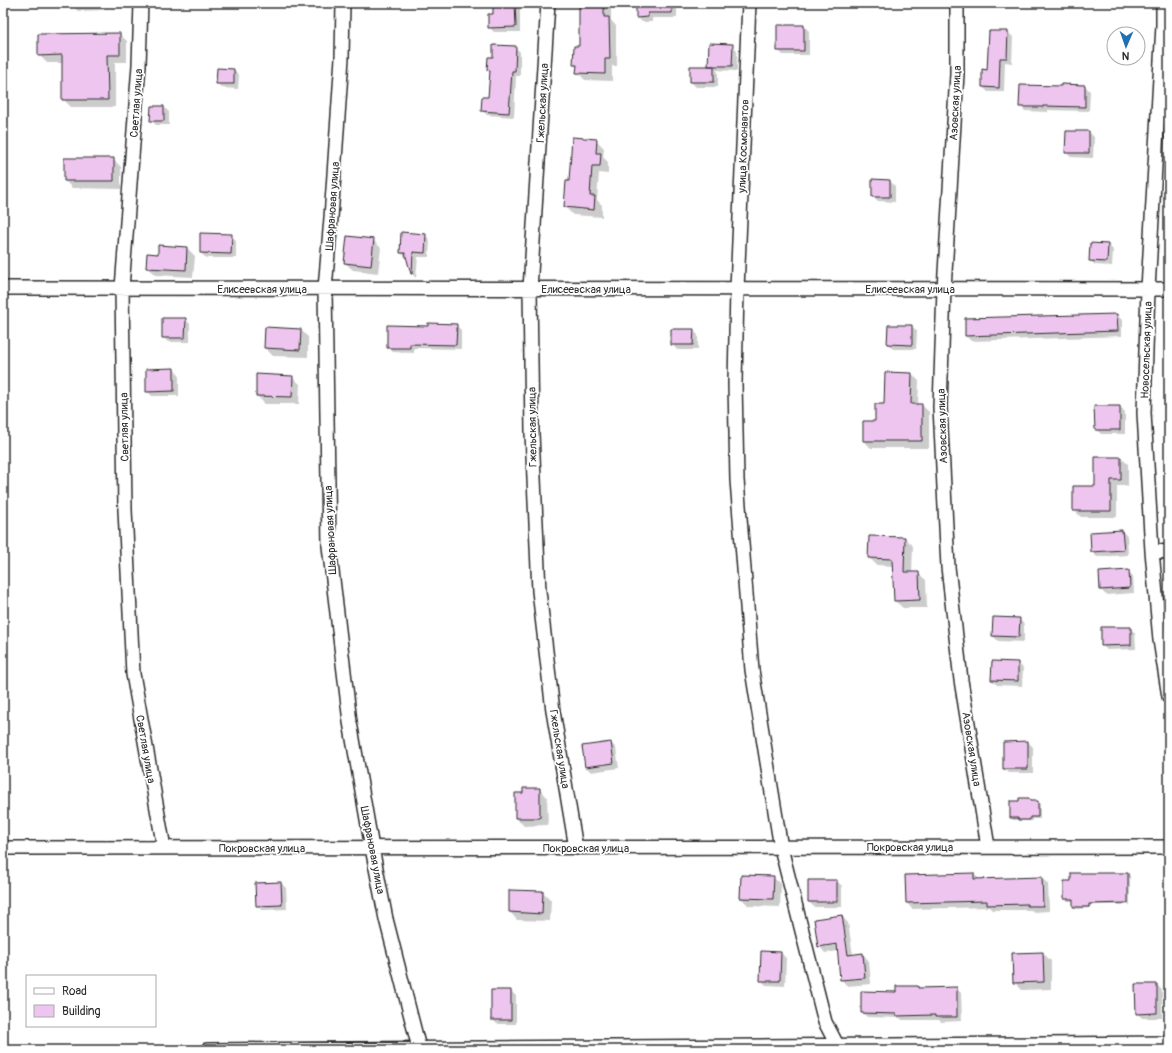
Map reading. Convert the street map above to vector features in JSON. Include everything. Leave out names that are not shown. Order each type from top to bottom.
[{"type":"street","name":"Светлая улица","points":[[141,3],[139,65],[122,288],[125,510],[133,674],[164,848]]},
{"type":"street","name":"Шафрановая улица","points":[[343,3],[342,58],[325,289],[329,546],[350,722],[372,848],[386,919],[419,1048]]},
{"type":"street","name":"Гжельская улица","points":[[548,3],[530,289],[532,433],[539,591],[553,711],[576,848]]},
{"type":"street","name":"улица Космонавтов","points":[[749,3],[737,289],[735,383],[737,480],[752,670],[781,848],[825,1022],[836,1045]]},
{"type":"street","name":"Азовская улица","points":[[957,3],[957,74],[944,289],[940,407],[948,567],[961,680],[988,847]]},
{"type":"street","name":"Новосельская улица","points":[[1163,3],[1166,24],[1148,289],[1144,413],[1152,552],[1160,640],[1169,697]]},
{"type":"street","name":"Елисеевская улица","points":[[3,288],[1169,289]]},
{"type":"street","points":[[1152,552],[1169,552]]},
{"type":"street","name":"Покровская улица","points":[[3,848],[1169,847]]},
{"type":"street","points":[[207,1050],[1169,1043]]},
{"type":"building","points":[[493,3],[515,3],[516,27],[488,28],[488,14],[493,14]]},
{"type":"building","points":[[579,3],[604,3],[604,17],[609,17],[610,59],[605,59],[605,74],[576,73],[577,65],[573,65],[574,46],[579,46]]},
{"type":"building","points":[[636,3],[672,3],[672,13],[648,13],[648,17],[636,18]]},
{"type":"building","points":[[777,25],[804,25],[804,51],[777,51]]},
{"type":"building","points":[[989,31],[1008,31],[1007,58],[1000,58],[999,88],[982,87],[982,69],[987,70]]},
{"type":"building","points":[[120,33],[120,55],[107,55],[108,100],[62,100],[62,55],[38,56],[38,34]]},
{"type":"building","points":[[709,43],[733,44],[732,66],[708,66]]},
{"type":"building","points":[[493,45],[516,46],[515,71],[512,71],[509,113],[481,111],[482,97],[488,97],[490,71],[487,70],[488,57],[493,57]]},
{"type":"building","points":[[690,66],[714,66],[714,82],[690,82]]},
{"type":"building","points":[[217,68],[234,69],[234,84],[216,84]]},
{"type":"building","points":[[1061,84],[1085,85],[1085,107],[1019,107],[1020,85],[1061,86]]},
{"type":"building","points":[[151,106],[164,106],[164,121],[150,121]]},
{"type":"building","points":[[1066,131],[1089,131],[1089,153],[1065,153]]},
{"type":"building","points":[[572,137],[597,139],[596,153],[601,153],[600,166],[592,166],[590,196],[595,196],[594,210],[564,207],[566,181],[569,181]]},
{"type":"building","points":[[64,158],[114,158],[114,181],[64,181]]},
{"type":"building","points":[[872,179],[890,180],[890,197],[872,197]]},
{"type":"building","points":[[401,232],[426,234],[425,253],[413,252],[412,274],[405,253],[400,253]]},
{"type":"building","points":[[200,233],[232,234],[231,254],[200,253]]},
{"type":"building","points":[[347,236],[374,239],[371,266],[344,263]]},
{"type":"building","points":[[1090,243],[1108,244],[1107,262],[1089,261]]},
{"type":"building","points":[[158,245],[187,247],[186,270],[146,268],[147,253],[158,254]]},
{"type":"building","points":[[1117,314],[1118,331],[965,336],[965,318]]},
{"type":"building","points":[[162,318],[186,318],[185,338],[162,338]]},
{"type":"building","points":[[428,323],[457,324],[456,345],[410,344],[410,348],[387,348],[387,325],[428,326]]},
{"type":"building","points":[[888,325],[912,325],[912,345],[887,344]]},
{"type":"building","points":[[265,327],[301,329],[300,350],[264,348]]},
{"type":"building","points":[[671,329],[694,329],[693,345],[671,345]]},
{"type":"building","points":[[174,368],[174,391],[146,392],[146,369]]},
{"type":"building","points":[[885,372],[912,373],[911,404],[922,404],[922,441],[863,441],[863,421],[875,421],[875,404],[884,404]]},
{"type":"building","points":[[256,374],[293,376],[292,397],[256,396]]},
{"type":"building","points":[[1094,406],[1120,406],[1120,430],[1095,430]]},
{"type":"building","points":[[1095,457],[1121,457],[1121,480],[1111,480],[1111,511],[1073,511],[1073,486],[1095,486]]},
{"type":"building","points":[[1122,530],[1124,550],[1091,552],[1090,532]]},
{"type":"building","points":[[869,536],[905,537],[904,572],[919,572],[920,600],[894,601],[892,559],[868,558]]},
{"type":"building","points":[[1129,570],[1130,588],[1100,590],[1099,572]]},
{"type":"building","points":[[993,617],[1020,618],[1019,637],[992,636]]},
{"type":"building","points":[[1101,627],[1131,627],[1131,645],[1101,646]]},
{"type":"building","points":[[992,661],[1018,662],[1018,681],[991,680]]},
{"type":"building","points":[[1028,741],[1028,769],[1003,769],[1003,742]]},
{"type":"building","points":[[611,742],[614,763],[585,767],[582,746]]},
{"type":"building","points":[[523,788],[540,788],[540,818],[515,818],[515,793],[523,793]]},
{"type":"building","points":[[1019,798],[1029,798],[1030,801],[1038,801],[1038,817],[1030,817],[1030,820],[1010,818],[1010,801],[1019,801]]},
{"type":"building","points":[[974,873],[974,879],[1042,877],[1043,906],[1027,906],[1027,904],[987,905],[987,901],[906,903],[905,875]]},
{"type":"building","points":[[1071,873],[1128,873],[1128,903],[1089,904],[1089,907],[1073,907],[1073,899],[1064,899],[1064,881],[1071,881]]},
{"type":"building","points":[[741,875],[774,876],[773,899],[740,898]]},
{"type":"building","points":[[808,880],[837,880],[837,902],[808,902]]},
{"type":"building","points":[[281,882],[282,905],[256,906],[255,883]]},
{"type":"building","points":[[509,890],[543,891],[542,914],[509,912]]},
{"type":"building","points":[[842,915],[848,955],[863,953],[865,978],[840,980],[837,944],[818,947],[814,919]]},
{"type":"building","points":[[761,951],[781,952],[780,981],[760,981]]},
{"type":"building","points":[[1043,952],[1044,982],[1013,983],[1012,953]]},
{"type":"building","points":[[1135,984],[1157,984],[1157,1013],[1136,1014]]},
{"type":"building","points":[[896,986],[918,986],[918,988],[957,987],[957,1017],[935,1017],[935,1015],[896,1016],[896,1014],[861,1013],[861,991],[896,992]]},
{"type":"building","points":[[491,990],[511,990],[511,1020],[491,1020]]}]
